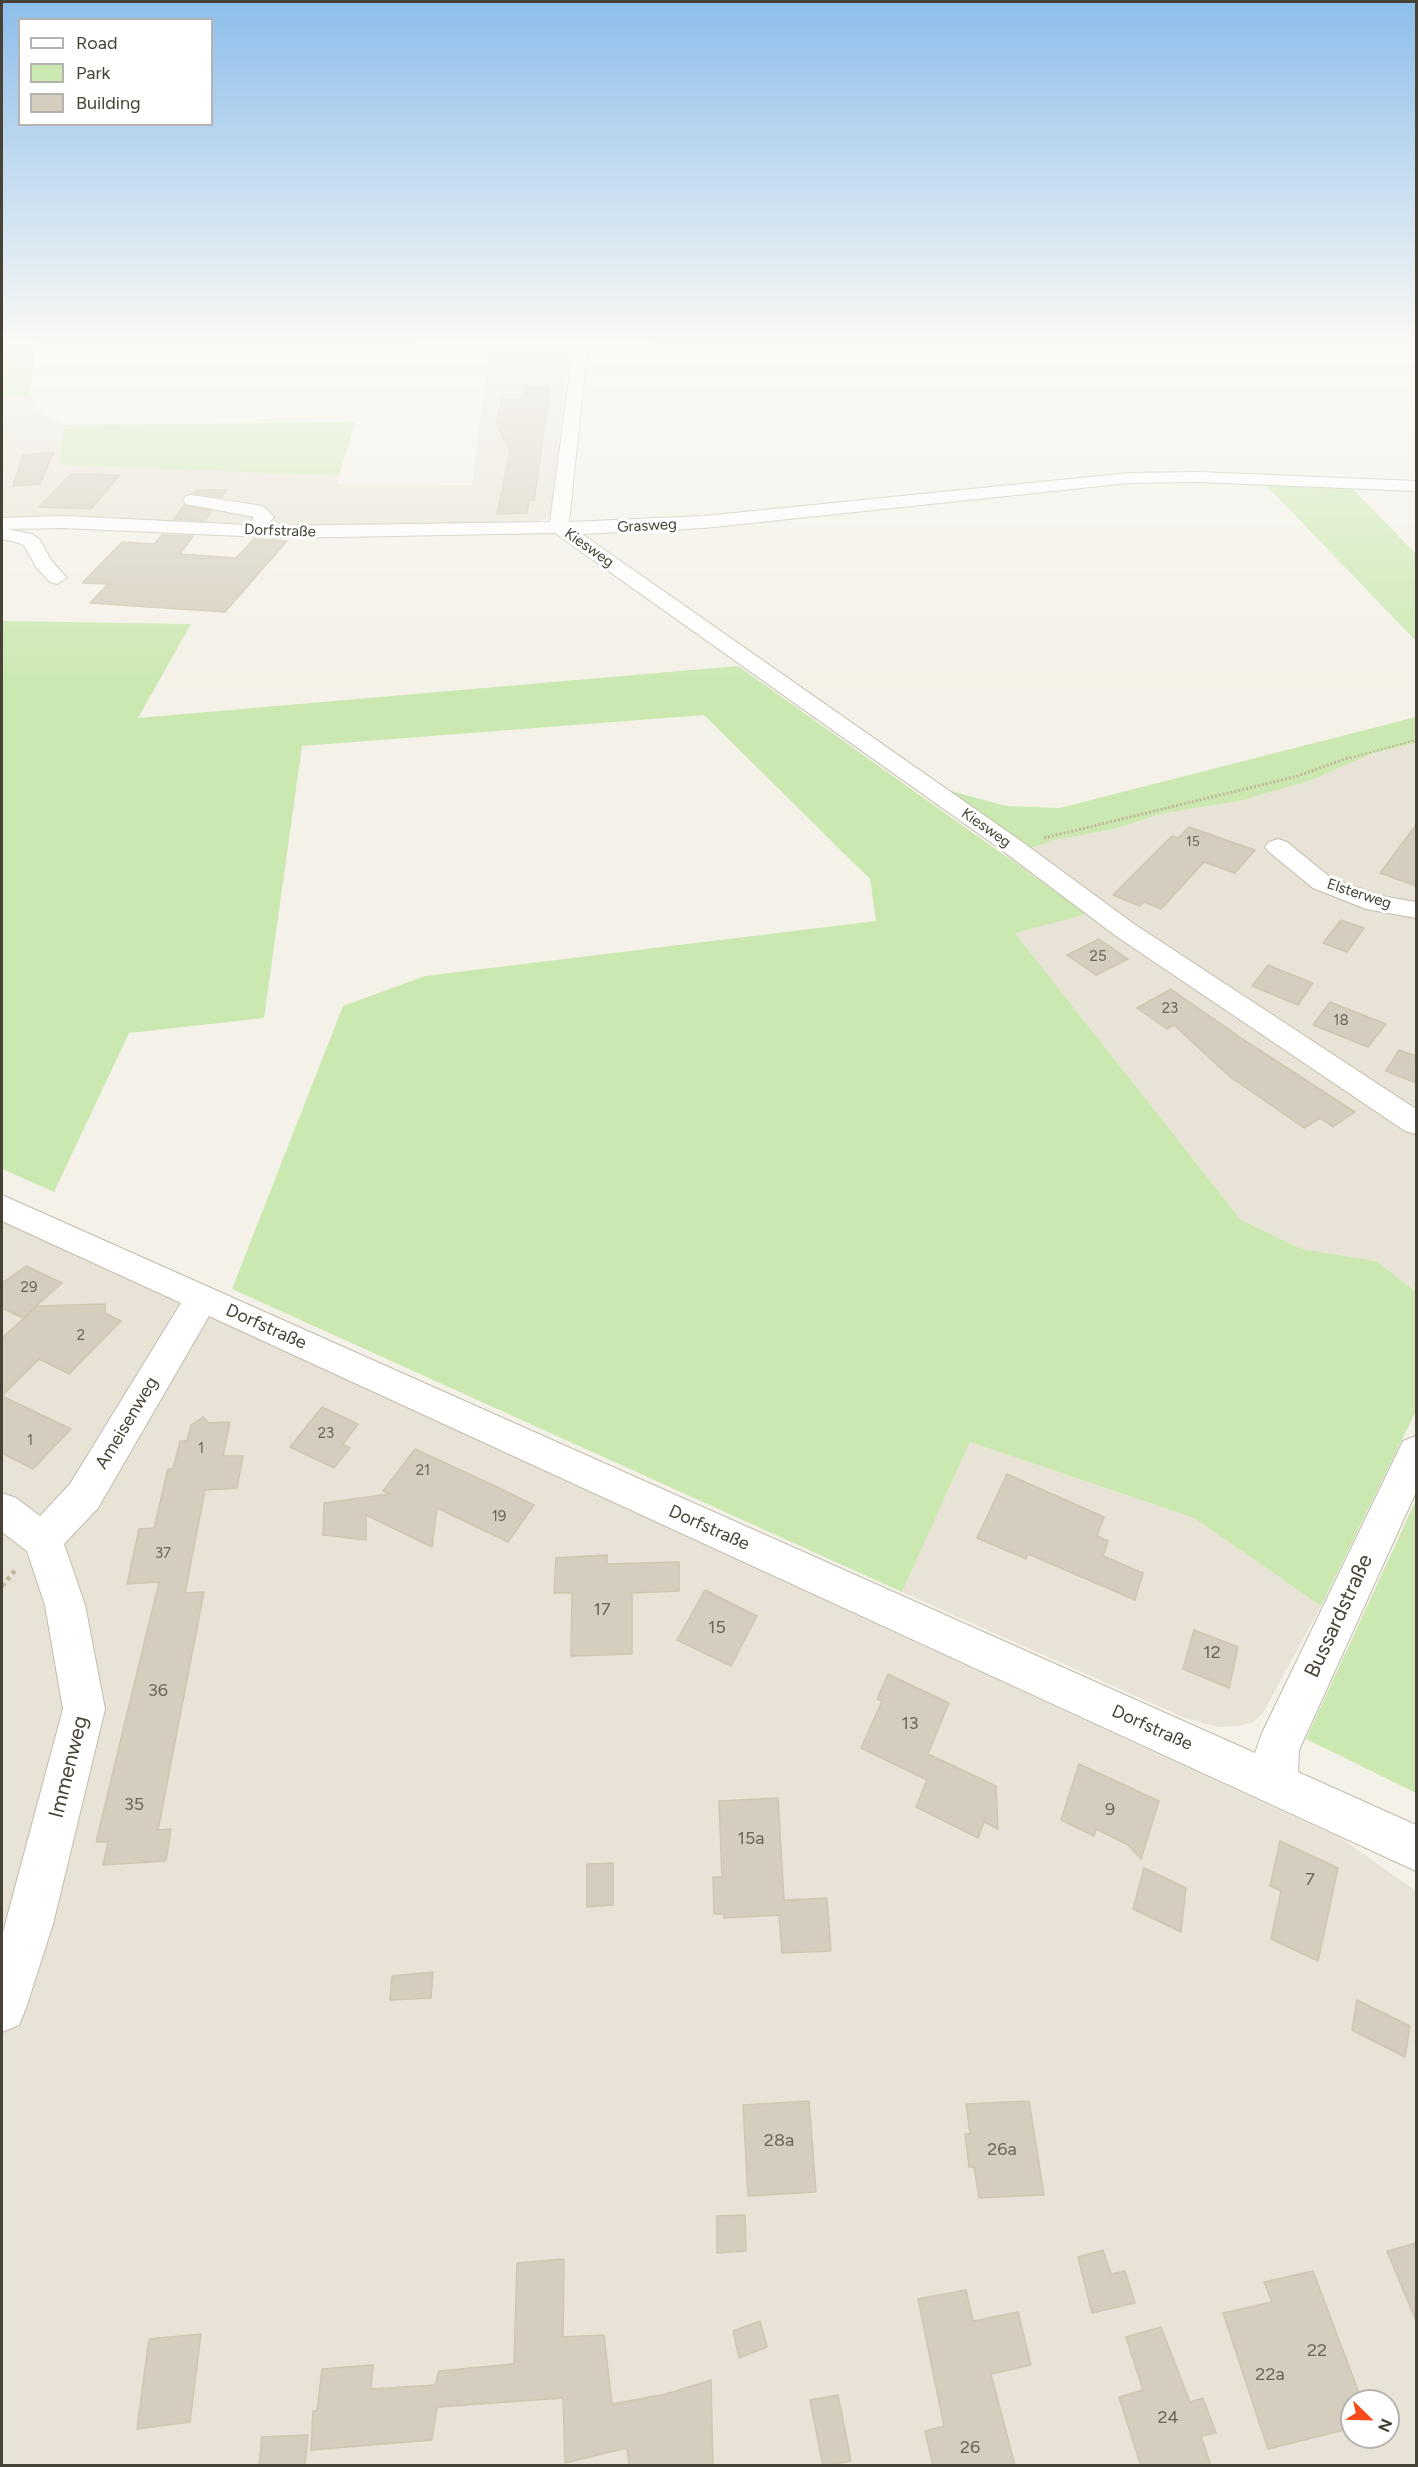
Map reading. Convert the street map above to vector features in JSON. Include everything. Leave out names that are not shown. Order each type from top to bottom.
[{"type":"street","points":[[559,527],[567,455]]},
{"type":"street","name":"Grasweg","points":[[559,527],[583,529],[662,526],[1129,478],[1199,477],[1416,486]]},
{"type":"street","points":[[192,500],[263,513],[265,517],[250,530]]},
{"type":"street","name":"Dorfstraße","points":[[2,524],[63,522],[331,532],[559,527]]},
{"type":"street","name":"Kiesweg","points":[[559,527],[1012,846],[1125,930],[1416,1123]]},
{"type":"street","points":[[2,534],[25,538],[33,544],[42,563],[57,578]]},
{"type":"street","name":"Elsterweg","points":[[1278,847],[1295,863],[1322,882],[1375,903],[1416,910]]},
{"type":"street","name":"Dorfstraße","points":[[2,1207],[1416,1848]]},
{"type":"street","name":"Ameisenweg","points":[[43,1539],[84,1496],[201,1298]]},
{"type":"street","name":"Bussardstraße","points":[[1275,1784],[1277,1748],[1416,1452]]},
{"type":"street","points":[[2,1510],[43,1539]]},
{"type":"street","name":"Immenweg","points":[[2,2008],[29,1924],[84,1709],[65,1605],[43,1539]]},
{"type":"path","points":[[1012,846],[1298,776],[1354,756],[1416,740]]},
{"type":"shaded area","points":[[2,455],[61,455],[60,465],[339,476],[338,484],[472,485],[476,455],[558,455],[551,514],[543,520],[514,524],[314,528],[55,518],[2,519]]},
{"type":"shaded area","points":[[1416,743],[1416,1292],[1376,1261],[1302,1249],[1241,1220],[1015,933],[1086,913],[1005,856],[1055,840],[1114,829],[1164,813],[1240,801],[1312,780],[1371,754]]},
{"type":"shaded area","points":[[2,1221],[1342,1839],[1416,1891],[1416,2465],[2,2466]]},
{"type":"shaded area","points":[[970,1442],[1194,1518],[1321,1606],[1263,1713],[1253,1722],[1238,1726],[1219,1727],[1185,1718],[902,1592]]},
{"type":"green space","points":[[60,455],[345,455],[339,476],[59,465]]},
{"type":"green space","points":[[1262,481],[1350,486],[1416,554],[1416,641]]},
{"type":"green space","points":[[2,621],[191,624],[138,718],[738,666],[1087,914],[1015,933],[1241,1220],[1302,1249],[1376,1261],[1416,1292],[1416,1411],[1321,1606],[1194,1518],[970,1442],[902,1592],[232,1289],[343,1006],[425,976],[876,921],[870,879],[704,715],[302,746],[264,1018],[129,1033],[54,1192],[2,1169]]},
{"type":"green space","points":[[1416,717],[1416,743],[1371,754],[1312,780],[1240,801],[1164,813],[1114,829],[1055,840],[1024,850],[936,787],[1006,806],[1060,808]]},
{"type":"green space","points":[[1416,1500],[1416,1793],[1306,1739]]},
{"type":"building","points":[[23,455],[53,455],[40,484],[13,486]]},
{"type":"building","points":[[509,455],[540,455],[534,501],[529,500],[527,513],[497,514]]},
{"type":"building","points":[[71,474],[120,475],[91,509],[39,507]]},
{"type":"building","points":[[197,490],[227,490],[222,497],[194,493]]},
{"type":"building","points":[[184,505],[211,511],[205,521],[174,519]]},
{"type":"building","points":[[162,535],[193,536],[180,554],[236,558],[254,539],[287,541],[225,612],[90,603],[108,584],[82,583],[122,542],[154,544]]},
{"type":"building","points":[[1416,825],[1416,886],[1380,873]]},
{"type":"building","points":[[1189,827],[1255,850],[1235,873],[1204,862],[1161,909],[1144,902],[1140,906],[1113,895],[1172,836],[1178,838]]},
{"type":"building","points":[[1341,920],[1364,928],[1347,952],[1323,943]]},
{"type":"building","points":[[1099,939],[1128,959],[1096,975],[1067,955]]},
{"type":"building","points":[[1268,965],[1313,983],[1298,1005],[1252,986]]},
{"type":"building","points":[[1171,989],[1244,1040],[1355,1112],[1333,1127],[1320,1118],[1304,1128],[1229,1076],[1174,1025],[1167,1029],[1137,1008]]},
{"type":"building","points":[[1330,1002],[1386,1024],[1368,1047],[1313,1025]]},
{"type":"building","points":[[1399,1050],[1416,1056],[1416,1083],[1386,1071]]},
{"type":"building","points":[[26,1266],[62,1283],[23,1318],[2,1308],[2,1283]]},
{"type":"building","points":[[105,1304],[105,1313],[121,1321],[69,1374],[39,1359],[2,1396],[2,1338],[37,1306]]},
{"type":"building","points":[[2,1396],[71,1429],[33,1469],[2,1453]]},
{"type":"building","points":[[322,1407],[358,1424],[343,1444],[350,1448],[334,1468],[290,1447]]},
{"type":"building","points":[[203,1417],[209,1423],[230,1422],[223,1456],[243,1456],[237,1488],[205,1490],[185,1593],[204,1592],[158,1830],[171,1829],[166,1861],[103,1865],[108,1842],[96,1842],[159,1582],[127,1584],[139,1529],[154,1528],[168,1469],[173,1469],[180,1441],[187,1441],[191,1425]]},
{"type":"building","points":[[415,1449],[534,1505],[508,1542],[437,1508],[432,1547],[366,1515],[366,1540],[323,1535],[324,1503],[390,1494],[383,1491]]},
{"type":"building","points":[[1007,1474],[1104,1517],[1097,1536],[1108,1541],[1103,1556],[1143,1573],[1135,1600],[1028,1554],[1026,1559],[977,1538]]},
{"type":"building","points":[[607,1555],[607,1564],[679,1562],[679,1591],[632,1593],[632,1654],[571,1656],[572,1593],[554,1593],[556,1558]]},
{"type":"building","points":[[705,1590],[757,1616],[731,1666],[677,1640]]},
{"type":"building","points":[[1194,1630],[1238,1647],[1229,1688],[1183,1669]]},
{"type":"building","points":[[888,1674],[949,1703],[928,1754],[996,1786],[998,1829],[984,1822],[978,1838],[916,1807],[927,1780],[861,1748],[882,1701],[877,1699]]},
{"type":"building","points":[[1079,1764],[1159,1801],[1141,1859],[1128,1845],[1096,1829],[1094,1836],[1061,1820]]},
{"type":"building","points":[[778,1798],[784,1900],[827,1898],[831,1951],[782,1953],[779,1915],[724,1918],[724,1914],[714,1914],[713,1877],[722,1877],[719,1801]]},
{"type":"building","points":[[1280,1841],[1338,1868],[1318,1961],[1271,1939],[1281,1891],[1270,1886]]},
{"type":"building","points":[[613,1863],[613,1905],[587,1907],[587,1864]]},
{"type":"building","points":[[1144,1868],[1186,1888],[1181,1932],[1133,1909]]},
{"type":"building","points":[[433,1972],[431,1998],[390,2000],[392,1976]]},
{"type":"building","points":[[1357,2000],[1410,2026],[1405,2057],[1352,2030]]},
{"type":"building","points":[[809,2101],[816,2192],[748,2196],[743,2105]]},
{"type":"building","points":[[1029,2101],[1044,2195],[979,2198],[974,2167],[969,2167],[965,2134],[970,2134],[966,2104]]},
{"type":"building","points":[[745,2215],[746,2251],[717,2253],[717,2216]]},
{"type":"building","points":[[1416,2243],[1416,2321],[1387,2251]]},
{"type":"building","points":[[1103,2250],[1111,2274],[1125,2271],[1135,2303],[1092,2313],[1078,2257]]},
{"type":"building","points":[[564,2259],[563,2337],[604,2335],[612,2404],[666,2394],[711,2380],[713,2466],[629,2466],[627,2448],[565,2463],[563,2398],[437,2407],[432,2440],[311,2450],[313,2411],[317,2411],[322,2369],[373,2365],[371,2389],[435,2385],[439,2371],[514,2364],[517,2263]]},
{"type":"building","points":[[1313,2271],[1357,2389],[1340,2389],[1340,2431],[1268,2449],[1223,2313],[1272,2302],[1264,2282]]},
{"type":"building","points":[[966,2290],[973,2321],[1018,2312],[1031,2365],[991,2374],[1015,2466],[933,2466],[925,2431],[944,2426],[918,2299]]},
{"type":"building","points":[[760,2321],[767,2347],[739,2358],[733,2331]]},
{"type":"building","points":[[1161,2327],[1190,2402],[1203,2398],[1216,2433],[1201,2436],[1211,2466],[1141,2466],[1119,2397],[1143,2390],[1126,2337]]},
{"type":"building","points":[[201,2334],[190,2422],[137,2429],[149,2339]]},
{"type":"building","points":[[838,2395],[851,2461],[823,2466],[810,2400]]},
{"type":"building","points":[[308,2435],[305,2466],[259,2466],[262,2437]]}]
